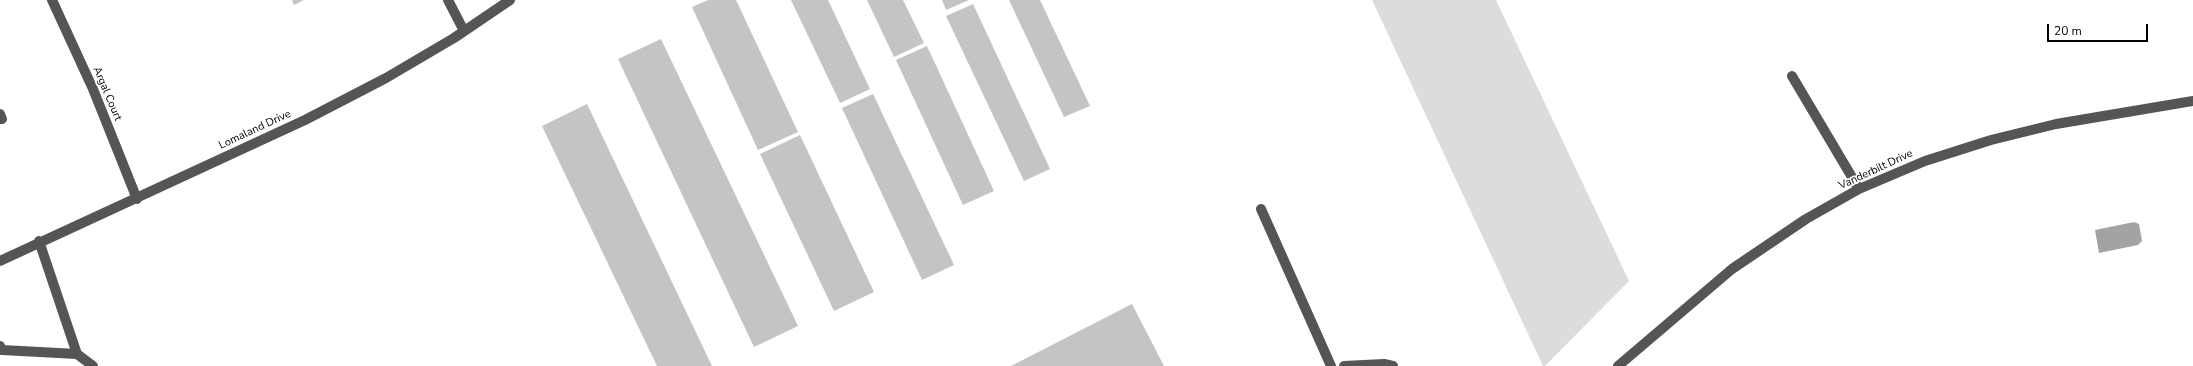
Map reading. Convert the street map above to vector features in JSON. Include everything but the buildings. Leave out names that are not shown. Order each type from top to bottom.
[{"type":"street","name":"Argal Court","points":[[52,0],[93,89],[137,199]]},
{"type":"street","points":[[448,0],[464,30]]},
{"type":"street","name":"Lomaland Drive","points":[[0,261],[39,241],[137,199],[305,120],[386,78],[510,0]]},
{"type":"street","points":[[1792,76],[1859,189]]},
{"type":"street","name":"Vanderbilt Drive","points":[[1618,366],[1732,269],[1806,219],[1859,189],[1925,161],[1991,140],[2056,124],[2193,101]]},
{"type":"street","points":[[0,114],[2,118],[0,119]]},
{"type":"street","points":[[1261,209],[1331,366]]},
{"type":"street","points":[[39,241],[77,354]]},
{"type":"street","points":[[0,346],[2,350],[77,354],[93,366]]},
{"type":"street","points":[[1344,366],[1384,364],[1392,366]]},
{"type":"shaded area","points":[[1372,0],[1496,0],[1629,281],[1545,366],[1543,366]]},
{"type":"shaded area","points":[[2134,222],[2139,224],[2142,241],[2138,245],[2099,253],[2095,230]]}]
